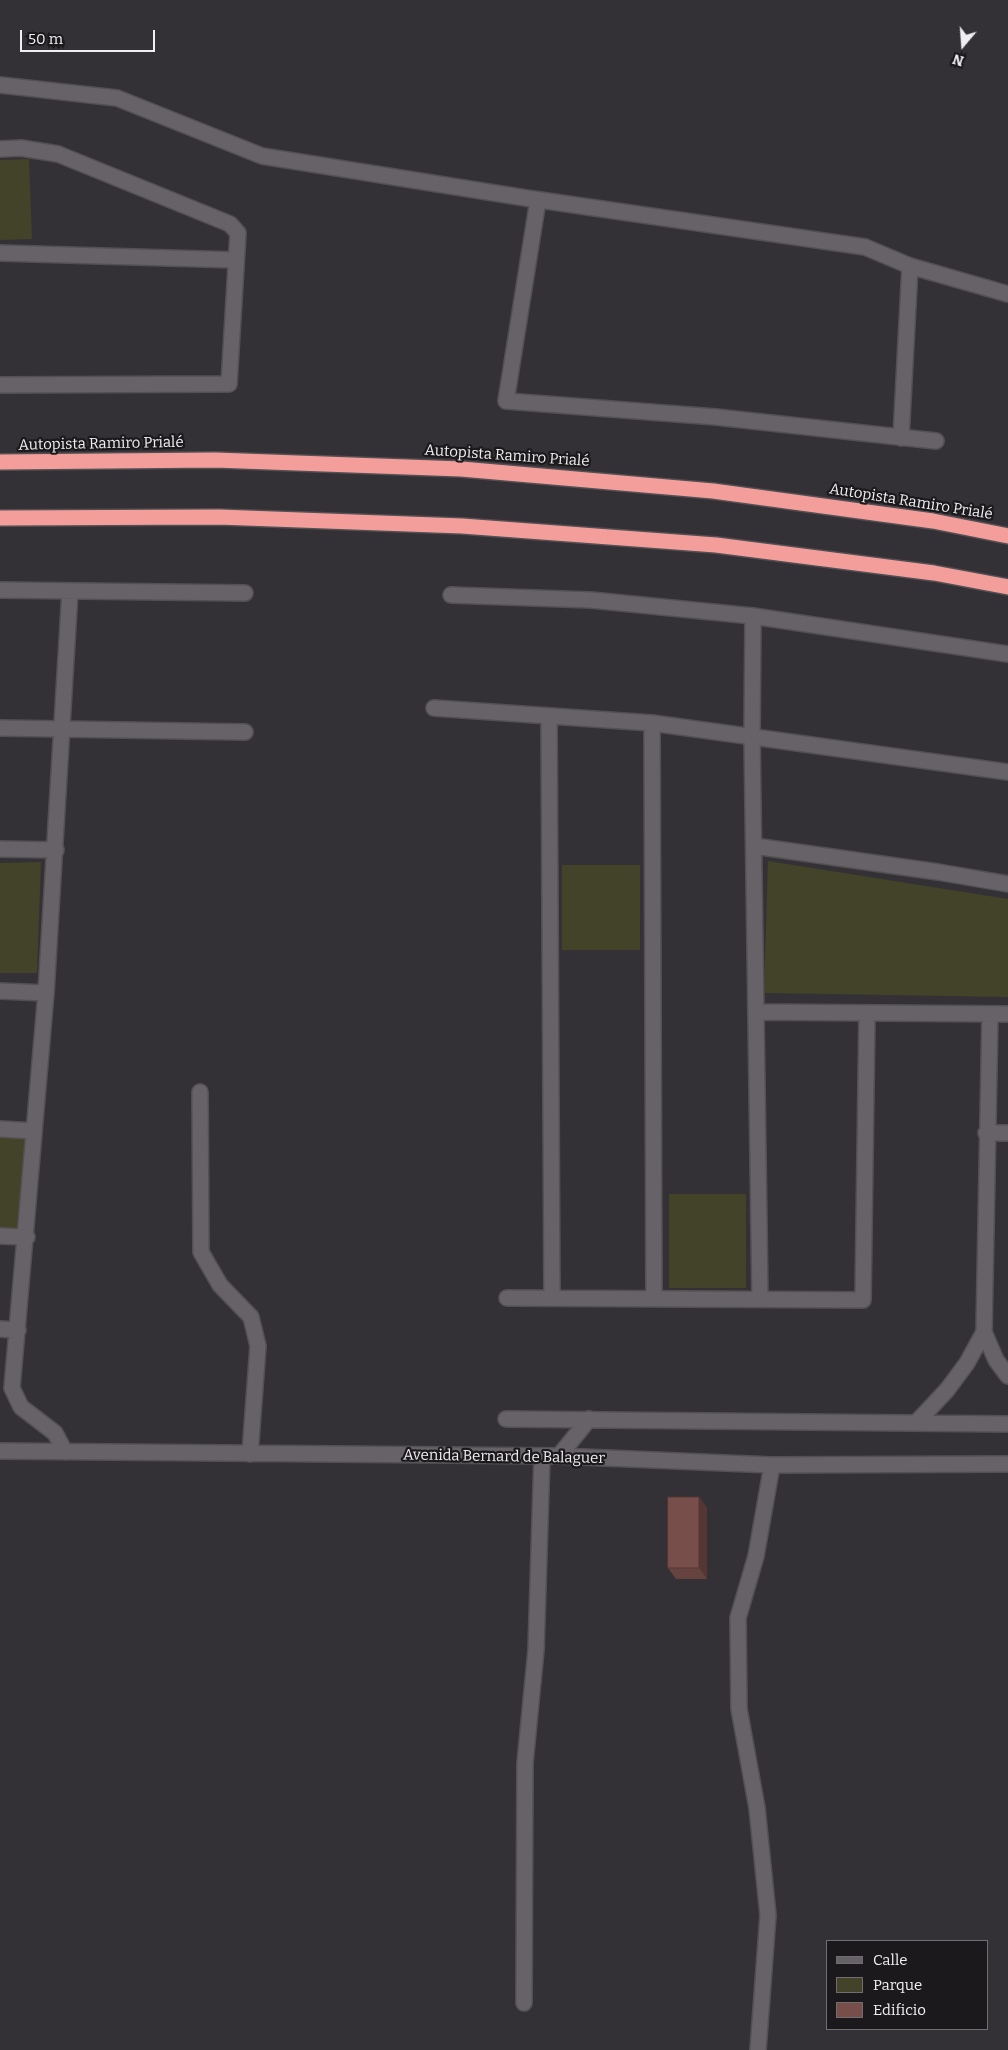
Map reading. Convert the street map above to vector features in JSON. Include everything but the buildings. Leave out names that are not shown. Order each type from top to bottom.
[{"type":"highway","name":"Autopista Ramiro Prialé","points":[[0,462],[215,460],[461,469],[713,491],[934,522],[1008,536]]},
{"type":"highway","points":[[0,518],[219,517],[462,526],[716,545],[934,573],[1008,586]]},
{"type":"street","points":[[0,86],[117,98],[262,156],[538,200],[865,247],[910,266],[1008,294]]},
{"type":"street","points":[[0,149],[22,148],[58,154],[230,224],[238,232],[229,384],[0,385]]},
{"type":"street","points":[[538,200],[506,401],[716,418],[936,441]]},
{"type":"street","points":[[0,253],[236,260]]},
{"type":"street","points":[[901,438],[910,266]]},
{"type":"street","points":[[0,590],[245,593]]},
{"type":"street","points":[[65,1452],[55,1433],[21,1406],[12,1388],[46,993],[70,591]]},
{"type":"street","points":[[450,595],[591,600],[753,616],[1008,654]]},
{"type":"street","points":[[753,616],[752,736],[760,1299]]},
{"type":"street","points":[[434,708],[652,723],[1008,772]]},
{"type":"street","points":[[549,716],[552,1298]]},
{"type":"street","points":[[652,723],[654,1298]]},
{"type":"street","points":[[0,728],[245,732]]},
{"type":"street","points":[[754,846],[938,872],[1008,884]]},
{"type":"street","points":[[0,849],[56,850]]},
{"type":"street","points":[[0,991],[46,993]]},
{"type":"street","points":[[756,1012],[1008,1014]]},
{"type":"street","points":[[507,1298],[863,1300],[867,1013]]},
{"type":"street","points":[[990,1014],[986,1133],[984,1332],[996,1360],[1008,1376]]},
{"type":"street","points":[[200,1092],[200,1252],[220,1286],[251,1317],[258,1346],[250,1454]]},
{"type":"street","points":[[0,1129],[34,1131]]},
{"type":"street","points":[[986,1133],[1008,1133]]},
{"type":"street","points":[[0,1236],[26,1237]]},
{"type":"street","points":[[0,1330],[18,1330]]},
{"type":"street","points":[[916,1423],[962,1370],[984,1332]]},
{"type":"street","points":[[506,1419],[1008,1424]]},
{"type":"street","points":[[559,1456],[589,1419]]},
{"type":"street","name":"Avenida Bernard de Balaguer","points":[[0,1451],[559,1456],[772,1465],[1008,1464]]},
{"type":"street","points":[[524,2003],[525,1764],[536,1650],[542,1456]]},
{"type":"street","points":[[758,2050],[768,1915],[757,1808],[739,1709],[738,1618],[756,1556],[772,1465]]},
{"type":"green space","points":[[29,159],[32,239],[0,240],[0,160]]},
{"type":"green space","points":[[768,861],[1008,899],[1008,997],[764,993]]},
{"type":"green space","points":[[41,862],[37,973],[0,973],[0,863]]},
{"type":"green space","points":[[562,865],[640,865],[640,950],[562,950]]},
{"type":"green space","points":[[0,1136],[27,1138],[18,1228],[0,1228]]},
{"type":"green space","points":[[669,1194],[746,1194],[746,1288],[669,1288]]}]
